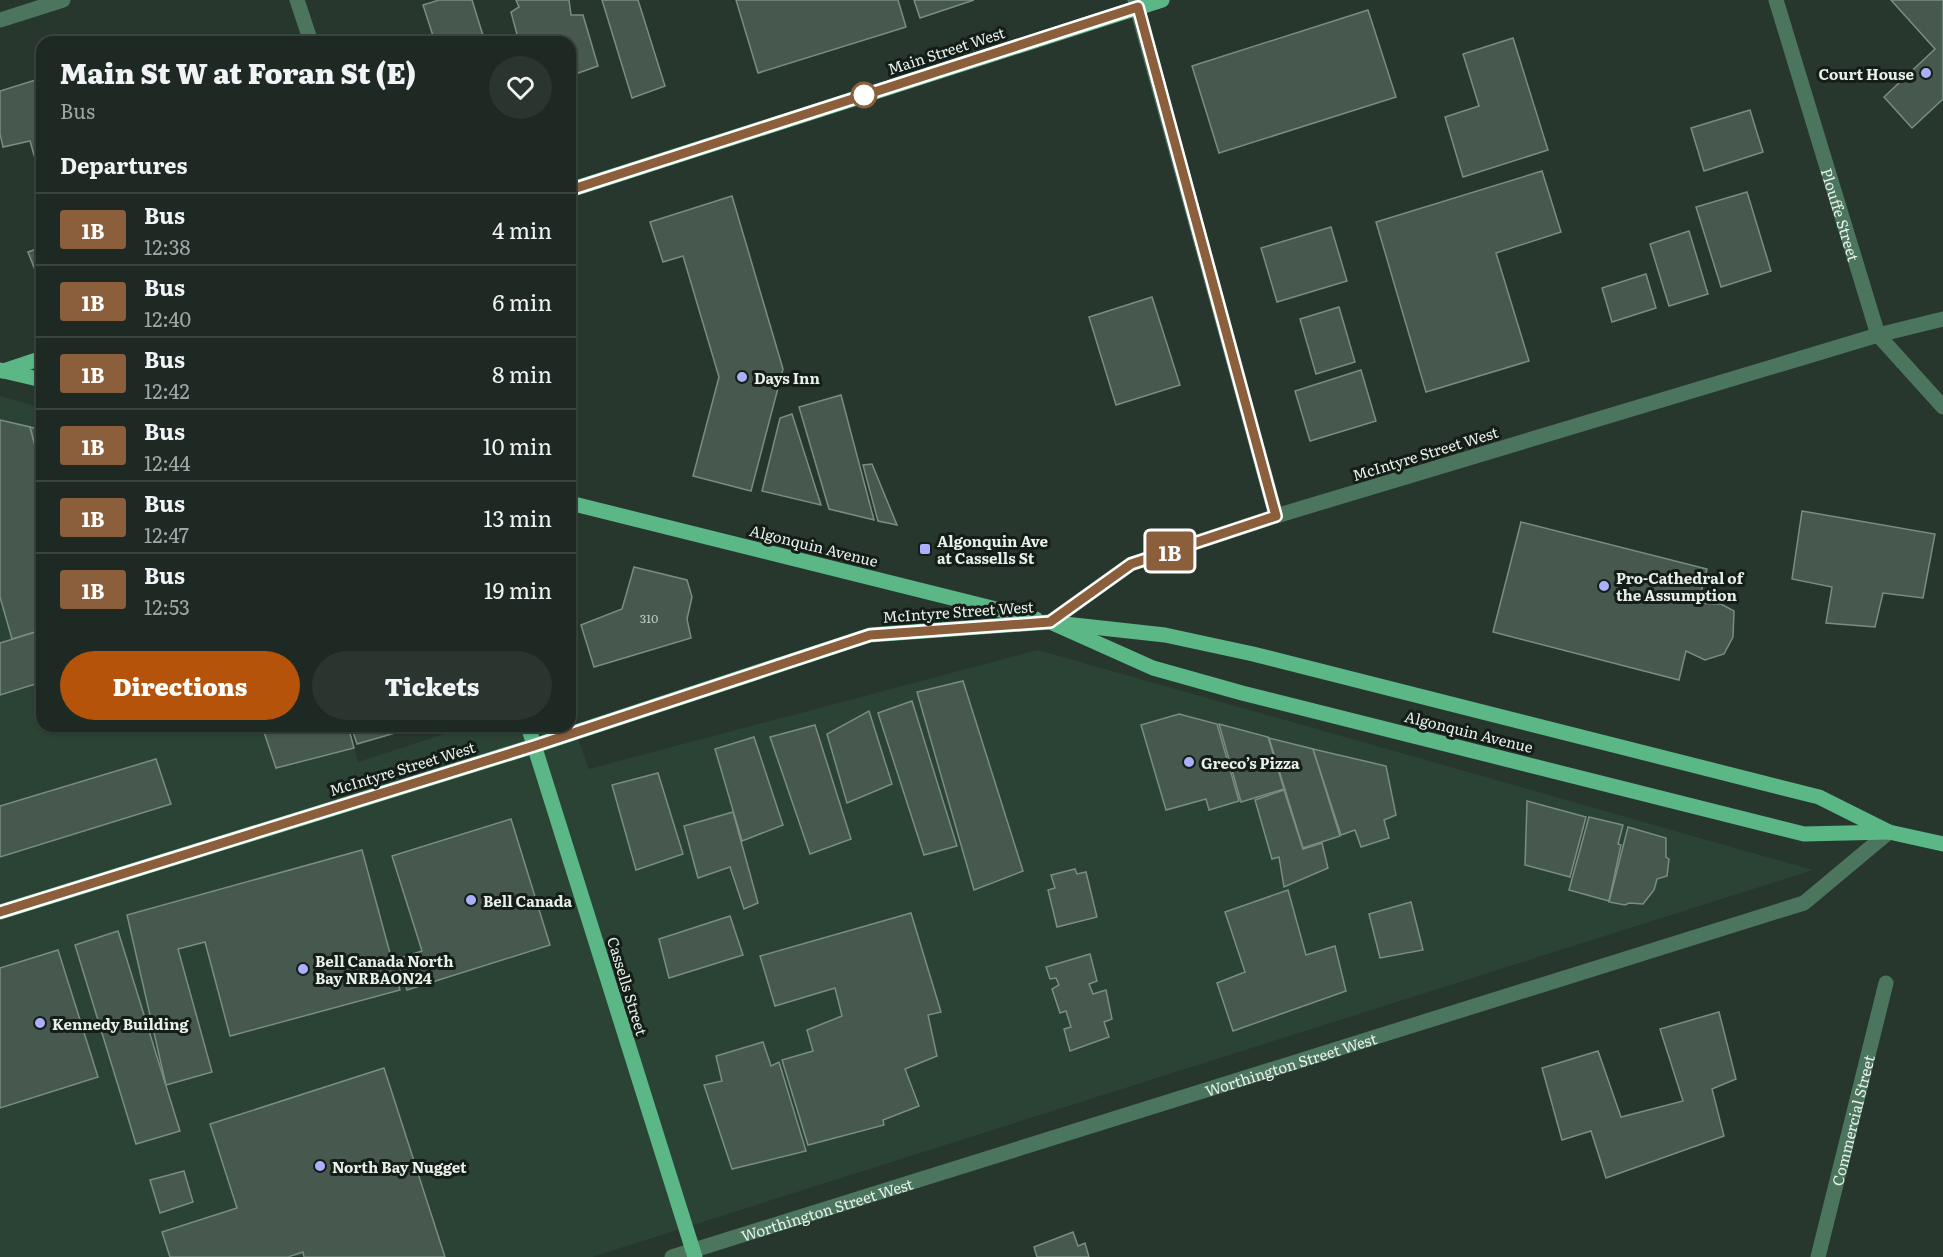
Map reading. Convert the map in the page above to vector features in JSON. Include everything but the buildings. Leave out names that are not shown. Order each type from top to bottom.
[{"type":"main road","name":"Main Street West","points":[[576,188],[1136,4],[1162,0]]},
{"type":"main road","points":[[1,371],[36,360]]},
{"type":"main road","points":[[1,371],[36,379]]},
{"type":"main road","name":"Algonquin Avenue","points":[[576,504],[1050,622],[1165,635],[1276,660],[1819,797],[1890,832],[1943,844]]},
{"type":"main road","name":"Algonquin Avenue","points":[[1050,622],[1153,668],[1242,693],[1804,834],[1890,832]]},
{"type":"main road","name":"McIntyre Street West","points":[[0,912],[534,746],[870,635],[1050,622]]},
{"type":"main road","name":"Cassells Street","points":[[530,732],[694,1254]]},
{"type":"street","points":[[0,20],[63,0]]},
{"type":"street","points":[[297,0],[309,36]]},
{"type":"street","name":"Plouffe Street","points":[[1776,0],[1878,335],[1943,407]]},
{"type":"street","points":[[1136,4],[1276,516]]},
{"type":"street","name":"McIntyre Street West","points":[[1050,622],[1131,564],[1276,516],[1878,335],[1943,319]]},
{"type":"street","name":"Worthington Street West","points":[[672,1257],[694,1254],[1804,903],[1890,832]]},
{"type":"street","name":"Commercial Street","points":[[1818,1257],[1886,983]]},
{"type":"shaded area","points":[[0,396],[36,406],[36,732],[350,732],[358,762],[450,732],[575,732],[589,769],[1038,650],[1813,870],[592,1257],[0,1257]]},
{"type":"bus line","name":"1B","points":[[0,912],[534,746],[870,635],[1050,622],[1131,564],[1276,516],[1138,7],[576,188]]},
{"type":"place","name":"Court House","points":[[1926,73]]},
{"type":"place","name":"Days Inn","points":[[742,377]]},
{"type":"place","name":"Algonquin Ave at Cassells St","points":[[925,549]]},
{"type":"place","name":"Pro-Cathedral of the Assumption","points":[[1604,586]]},
{"type":"place","name":"Greco’s Pizza","points":[[1189,762]]},
{"type":"place","name":"Bell Canada","points":[[471,900]]},
{"type":"place","name":"Bell Canada North Bay NRBAON24","points":[[303,969]]},
{"type":"place","name":"Kennedy Building","points":[[40,1023]]},
{"type":"place","name":"North Bay Nugget","points":[[320,1166]]}]
